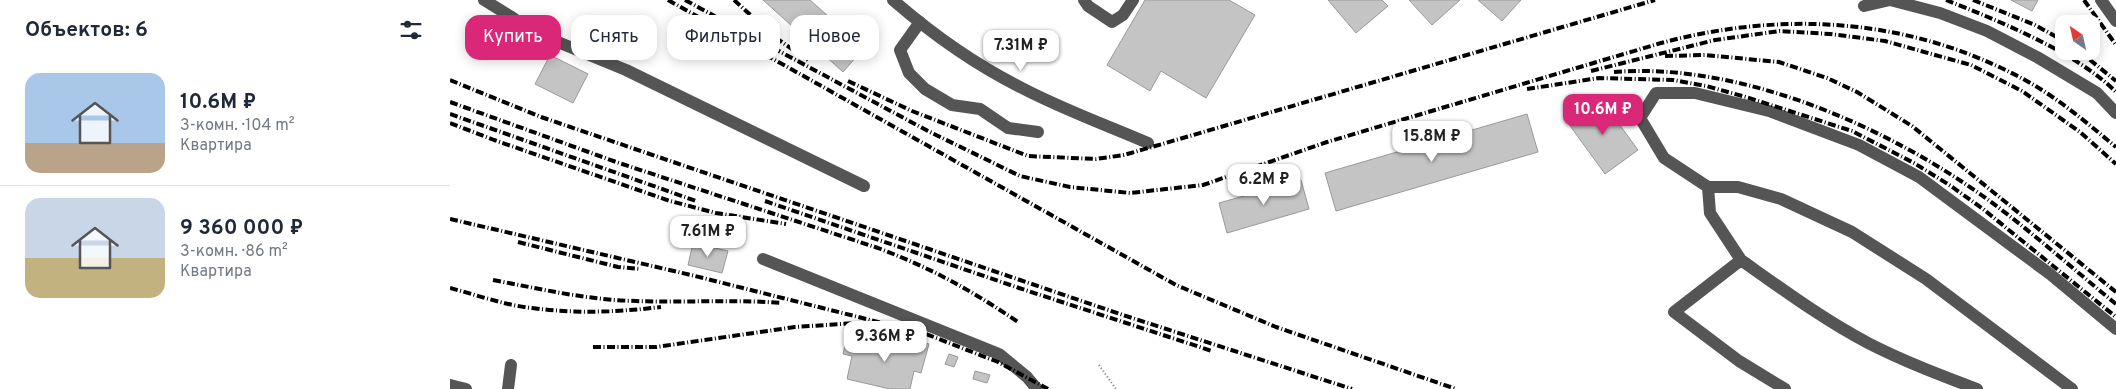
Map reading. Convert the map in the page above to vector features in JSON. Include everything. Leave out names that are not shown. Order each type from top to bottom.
[{"type":"street","points":[[484,0],[531,31],[626,70],[864,186]]},
{"type":"street","points":[[893,0],[920,22],[982,66],[1022,89],[1148,143]]},
{"type":"street","points":[[1084,0],[1088,6],[1112,22],[1123,15],[1132,0]]},
{"type":"street","points":[[1864,6],[1890,0],[1940,13],[1987,31],[2038,57],[2097,93],[2116,113]]},
{"type":"street","points":[[2101,0],[2116,21]]},
{"type":"street","points":[[920,22],[900,50],[909,73],[925,90],[952,104],[980,109],[1008,128],[1038,132]]},
{"type":"street","points":[[2072,389],[1926,278],[1852,232],[1781,199],[1738,186],[1708,187],[1664,158],[1640,118],[1656,93],[1696,93],[1769,111],[1859,145],[1919,177],[2050,274],[2116,329]]},
{"type":"street","points":[[1708,187],[1710,213],[1741,260],[1793,297],[1868,343],[1934,373],[1977,389]]},
{"type":"street","points":[[763,259],[999,354],[1027,377],[1037,389]]},
{"type":"street","points":[[1741,260],[1674,312],[1739,361],[1785,389]]},
{"type":"street","points":[[508,389],[511,365]]},
{"type":"street","points":[[450,386],[466,389]]},
{"type":"path","points":[[1099,365],[1116,389]]},
{"type":"building","points":[[763,0],[810,0],[827,15],[790,15],[790,24]]},
{"type":"building","points":[[1145,0],[1229,0],[1255,15],[1206,98],[1161,71],[1150,91],[1107,65]]},
{"type":"building","points":[[1328,0],[1382,0],[1388,6],[1356,33]]},
{"type":"building","points":[[1409,0],[1460,0],[1432,25]]},
{"type":"building","points":[[1478,0],[1521,0],[1502,21]]},
{"type":"building","points":[[2011,0],[2038,0],[2032,11]]},
{"type":"building","points":[[547,60],[560,60],[588,74],[573,103],[535,84]]},
{"type":"building","points":[[830,60],[854,60],[843,72]]},
{"type":"building","points":[[1601,99],[1638,150],[1605,174],[1568,123]]},
{"type":"building","points":[[1527,114],[1538,152],[1336,211],[1325,173]]},
{"type":"building","points":[[1301,180],[1309,209],[1227,233],[1219,203]]},
{"type":"building","points":[[693,243],[728,251],[722,273],[688,265]]},
{"type":"building","points":[[847,337],[908,352],[911,339],[929,344],[921,373],[914,371],[910,389],[890,389],[847,379],[852,356],[843,354]]},
{"type":"building","points":[[949,354],[958,357],[954,367],[945,364]]},
{"type":"building","points":[[975,371],[990,375],[987,383],[973,379]]},
{"type":"railway","points":[[668,0],[1176,285],[1276,327],[1456,389]]},
{"type":"railway","points":[[685,0],[713,15]]},
{"type":"railway","points":[[734,0],[776,38],[790,48]]},
{"type":"railway","points":[[848,81],[912,111],[1028,156],[1096,159],[1124,155],[1655,0]]},
{"type":"railway","points":[[1946,0],[2013,28],[2059,51],[2099,77],[2116,92]]},
{"type":"railway","points":[[1973,0],[2035,25],[2055,36]]},
{"type":"railway","points":[[2084,0],[2116,45]]},
{"type":"railway","points":[[780,52],[928,131],[1020,176],[1070,187],[1130,193],[1203,185],[1327,142],[1661,43],[1754,26],[1801,24],[1847,26],[1892,32],[1937,43],[1982,59],[2025,80],[2072,111],[2116,147]]},
{"type":"railway","points":[[1591,71],[1715,40],[1780,31],[1830,34],[1885,41],[1971,65],[2022,91],[2080,132],[2116,164]]},
{"type":"railway","points":[[1665,56],[1705,55],[1779,62],[1827,78],[1857,92],[1912,126],[2116,292]]},
{"type":"railway","points":[[2090,60],[2116,81]]},
{"type":"railway","points":[[1614,72],[1662,72],[1711,77],[1761,89],[1810,104],[1858,124],[1904,147],[1947,172],[1987,199],[2116,304]]},
{"type":"railway","points":[[1527,89],[1599,78],[1673,80],[1706,86],[1746,97],[1852,131],[1914,163],[1951,186],[1983,209],[2116,317]]},
{"type":"railway","points":[[450,80],[541,117],[1123,315],[1352,389]]},
{"type":"railway","points":[[450,102],[619,163],[878,248],[950,280],[1018,322]]},
{"type":"railway","points":[[450,114],[696,201]]},
{"type":"railway","points":[[450,123],[670,201],[716,213],[786,224]]},
{"type":"railway","points":[[765,201],[1019,288],[1212,351]]},
{"type":"railway","points":[[450,219],[691,275],[926,334],[998,362],[1048,389]]},
{"type":"railway","points":[[518,242],[618,267],[640,269]]},
{"type":"railway","points":[[493,280],[600,299],[781,303]]},
{"type":"railway","points":[[450,288],[511,305],[548,310],[597,312],[661,307]]},
{"type":"railway","points":[[593,347],[656,347],[795,327],[864,324]]}]
